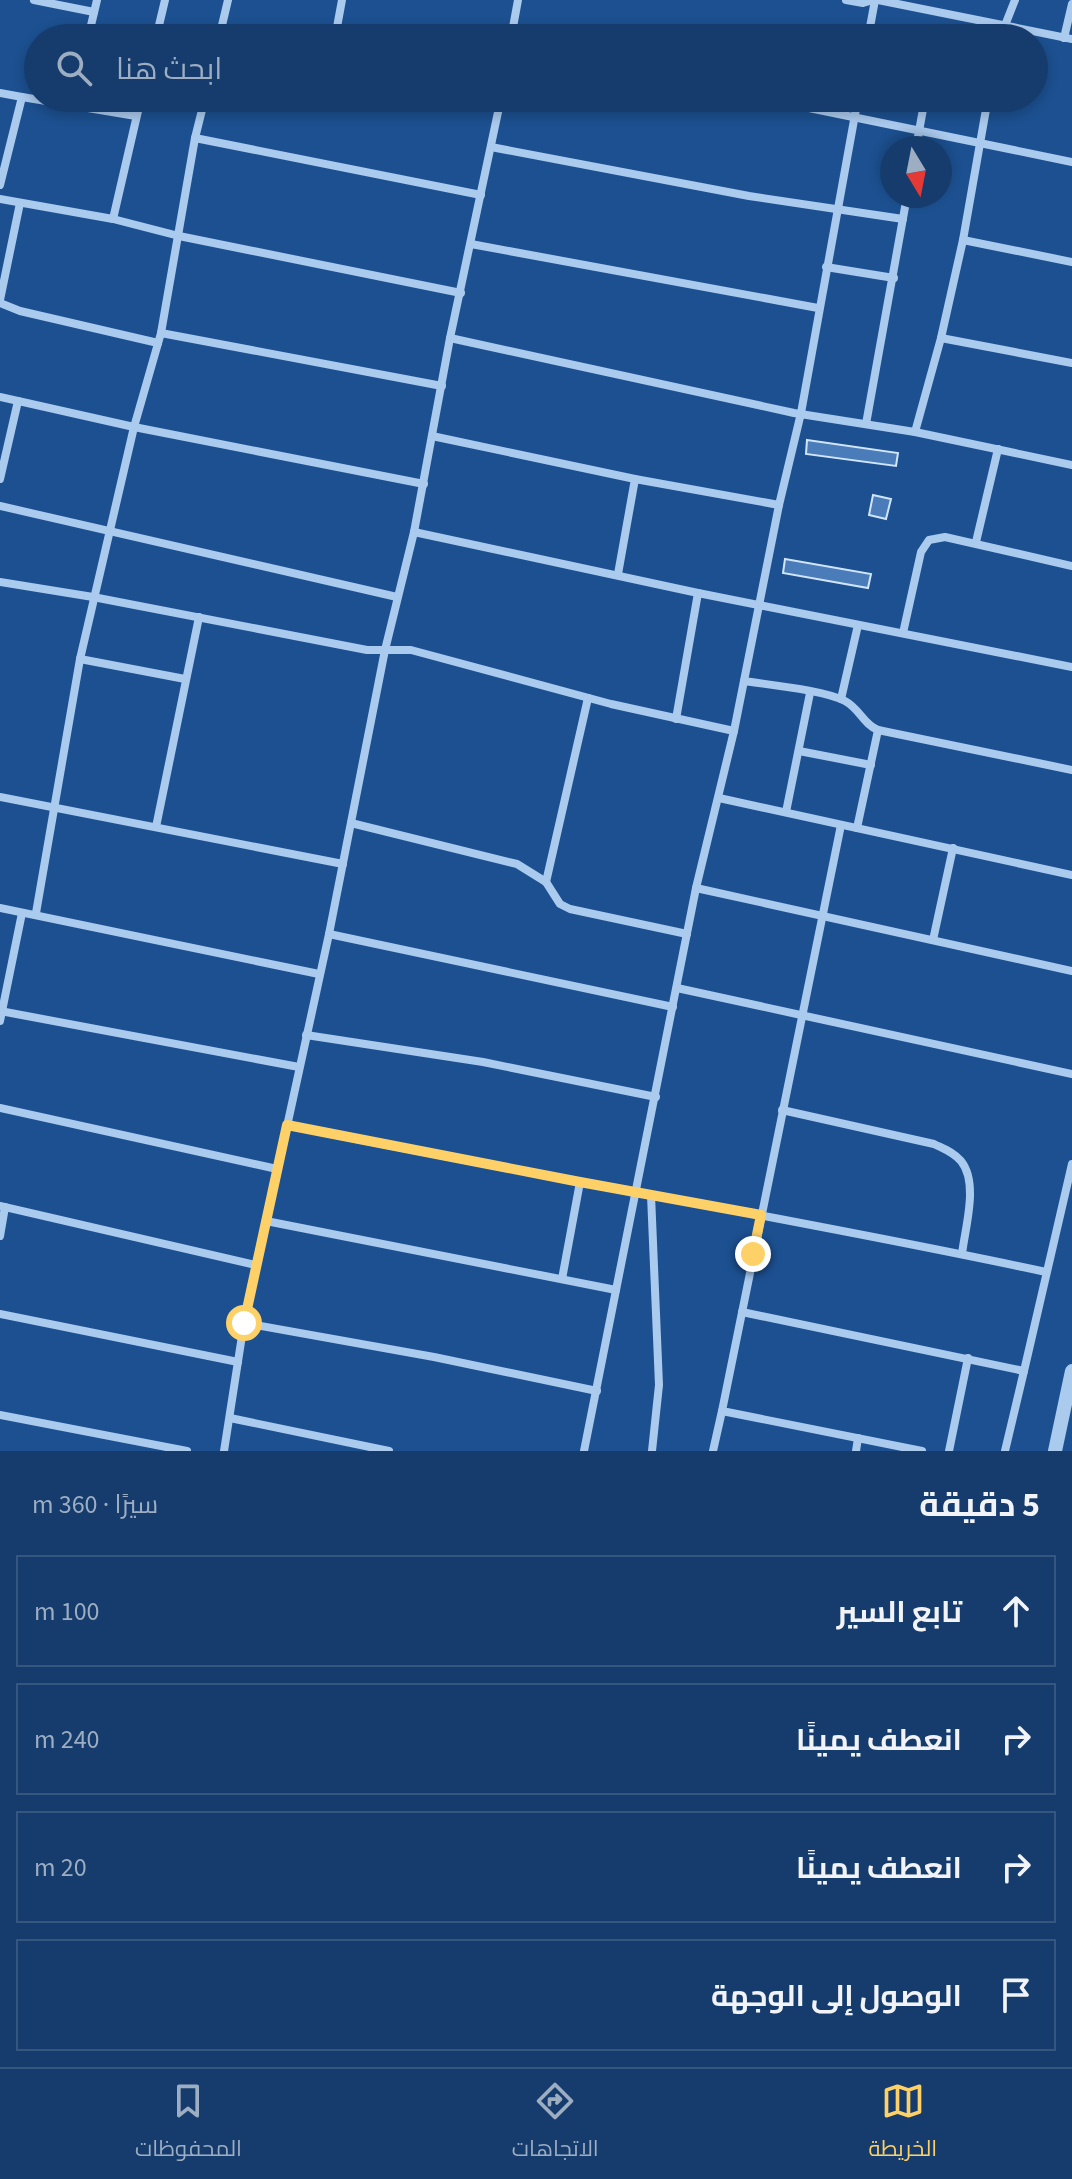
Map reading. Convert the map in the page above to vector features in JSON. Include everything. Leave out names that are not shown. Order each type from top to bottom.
[{"type":"street","points":[[34,0],[94,12]]},
{"type":"street","points":[[91,24],[97,0]]},
{"type":"street","points":[[159,24],[165,0]]},
{"type":"street","points":[[222,24],[228,0]]},
{"type":"street","points":[[338,24],[342,0]]},
{"type":"street","points":[[514,24],[518,0]]},
{"type":"street","points":[[846,0],[863,3],[875,0],[1000,24]]},
{"type":"street","points":[[871,24],[875,0]]},
{"type":"street","points":[[1005,24],[1015,0]]},
{"type":"street","points":[[1048,34],[1068,38],[1072,4]]},
{"type":"street","points":[[0,93],[22,97],[0,185]]},
{"type":"street","points":[[118,112],[136,116]]},
{"type":"street","points":[[113,219],[137,112]]},
{"type":"street","points":[[36,913],[80,659],[134,427],[159,338],[201,112]]},
{"type":"street","points":[[224,1451],[244,1323],[329,934],[385,650],[414,532],[450,338],[498,112]]},
{"type":"street","points":[[826,112],[1072,162]]},
{"type":"street","points":[[584,1451],[696,888],[734,731],[779,505],[801,413],[855,112]]},
{"type":"street","points":[[918,136],[923,112]]},
{"type":"street","points":[[915,432],[941,338],[963,240],[986,112]]},
{"type":"street","points":[[195,138],[481,195]]},
{"type":"street","points":[[491,147],[903,219]]},
{"type":"street","points":[[0,199],[113,219],[179,236],[461,293]]},
{"type":"street","points":[[20,203],[0,301],[20,311],[442,386]]},
{"type":"street","points":[[866,424],[905,208]]},
{"type":"street","points":[[963,240],[1072,262]]},
{"type":"street","points":[[471,244],[818,308]]},
{"type":"street","points":[[826,267],[894,278]]},
{"type":"street","points":[[450,338],[801,413],[915,432],[1072,465]]},
{"type":"street","points":[[941,338],[1072,363]]},
{"type":"street","points":[[0,397],[134,427],[424,484]]},
{"type":"street","points":[[0,479],[18,401]]},
{"type":"street","points":[[432,436],[635,479],[779,505]]},
{"type":"street","points":[[976,542],[998,449]]},
{"type":"street","points":[[618,574],[635,479]]},
{"type":"street","points":[[0,506],[397,597]]},
{"type":"street","points":[[414,532],[698,593],[1072,667]]},
{"type":"street","points":[[903,633],[925,543],[939,537],[976,542],[1072,566]]},
{"type":"street","points":[[0,582],[367,650],[401,649],[588,698],[734,731]]},
{"type":"street","points":[[676,719],[698,593]]},
{"type":"street","points":[[156,827],[199,617]]},
{"type":"street","points":[[841,699],[858,625]]},
{"type":"street","points":[[80,659],[185,679]]},
{"type":"street","points":[[744,681],[841,699],[857,708],[866,723],[878,730],[1072,770]]},
{"type":"street","points":[[786,812],[810,693]]},
{"type":"street","points":[[546,882],[588,698]]},
{"type":"street","points":[[857,828],[878,730]]},
{"type":"street","points":[[799,751],[871,765]]},
{"type":"street","points":[[0,797],[343,864]]},
{"type":"street","points":[[719,798],[1072,875]]},
{"type":"street","points":[[351,823],[517,864],[546,882],[560,904],[570,909],[687,934]]},
{"type":"street","points":[[713,1451],[841,825]]},
{"type":"street","points":[[933,940],[953,848]]},
{"type":"street","points":[[696,888],[1072,971]]},
{"type":"street","points":[[0,908],[319,974]]},
{"type":"street","points":[[0,1021],[22,913]]},
{"type":"street","points":[[329,934],[673,1007]]},
{"type":"street","points":[[677,988],[1072,1074]]},
{"type":"street","points":[[2,1012],[299,1067]]},
{"type":"street","points":[[306,1035],[483,1062],[656,1097]]},
{"type":"street","points":[[0,1108],[277,1169]]},
{"type":"street","points":[[782,1110],[934,1144],[953,1153],[963,1164],[969,1194],[962,1254]]},
{"type":"street","points":[[287,1125],[1046,1272]]},
{"type":"street","points":[[1005,1451],[1072,1164]]},
{"type":"street","points":[[562,1279],[580,1182]]},
{"type":"street","points":[[651,1195],[659,1385],[652,1451]]},
{"type":"street","points":[[0,1236],[2,1206],[256,1265]]},
{"type":"street","points":[[266,1221],[616,1290]]},
{"type":"street","points":[[742,1312],[1024,1371]]},
{"type":"street","points":[[0,1314],[238,1362]]},
{"type":"street","points":[[244,1323],[434,1357],[597,1391]]},
{"type":"street","points":[[949,1451],[968,1358]]},
{"type":"street","points":[[1055,1451],[1072,1371]]},
{"type":"street","points":[[722,1411],[922,1451]]},
{"type":"street","points":[[0,1415],[187,1451]]},
{"type":"street","points":[[230,1418],[389,1451]]},
{"type":"street","points":[[856,1451],[858,1438]]},
{"type":"building","points":[[807,440],[898,453],[896,466],[806,454]]},
{"type":"building","points":[[873,495],[891,499],[886,519],[869,515]]},
{"type":"building","points":[[785,559],[871,574],[868,588],[783,573]]},
{"type":"route","points":[[244,1323],[287,1125],[761,1215],[753,1254]]}]
